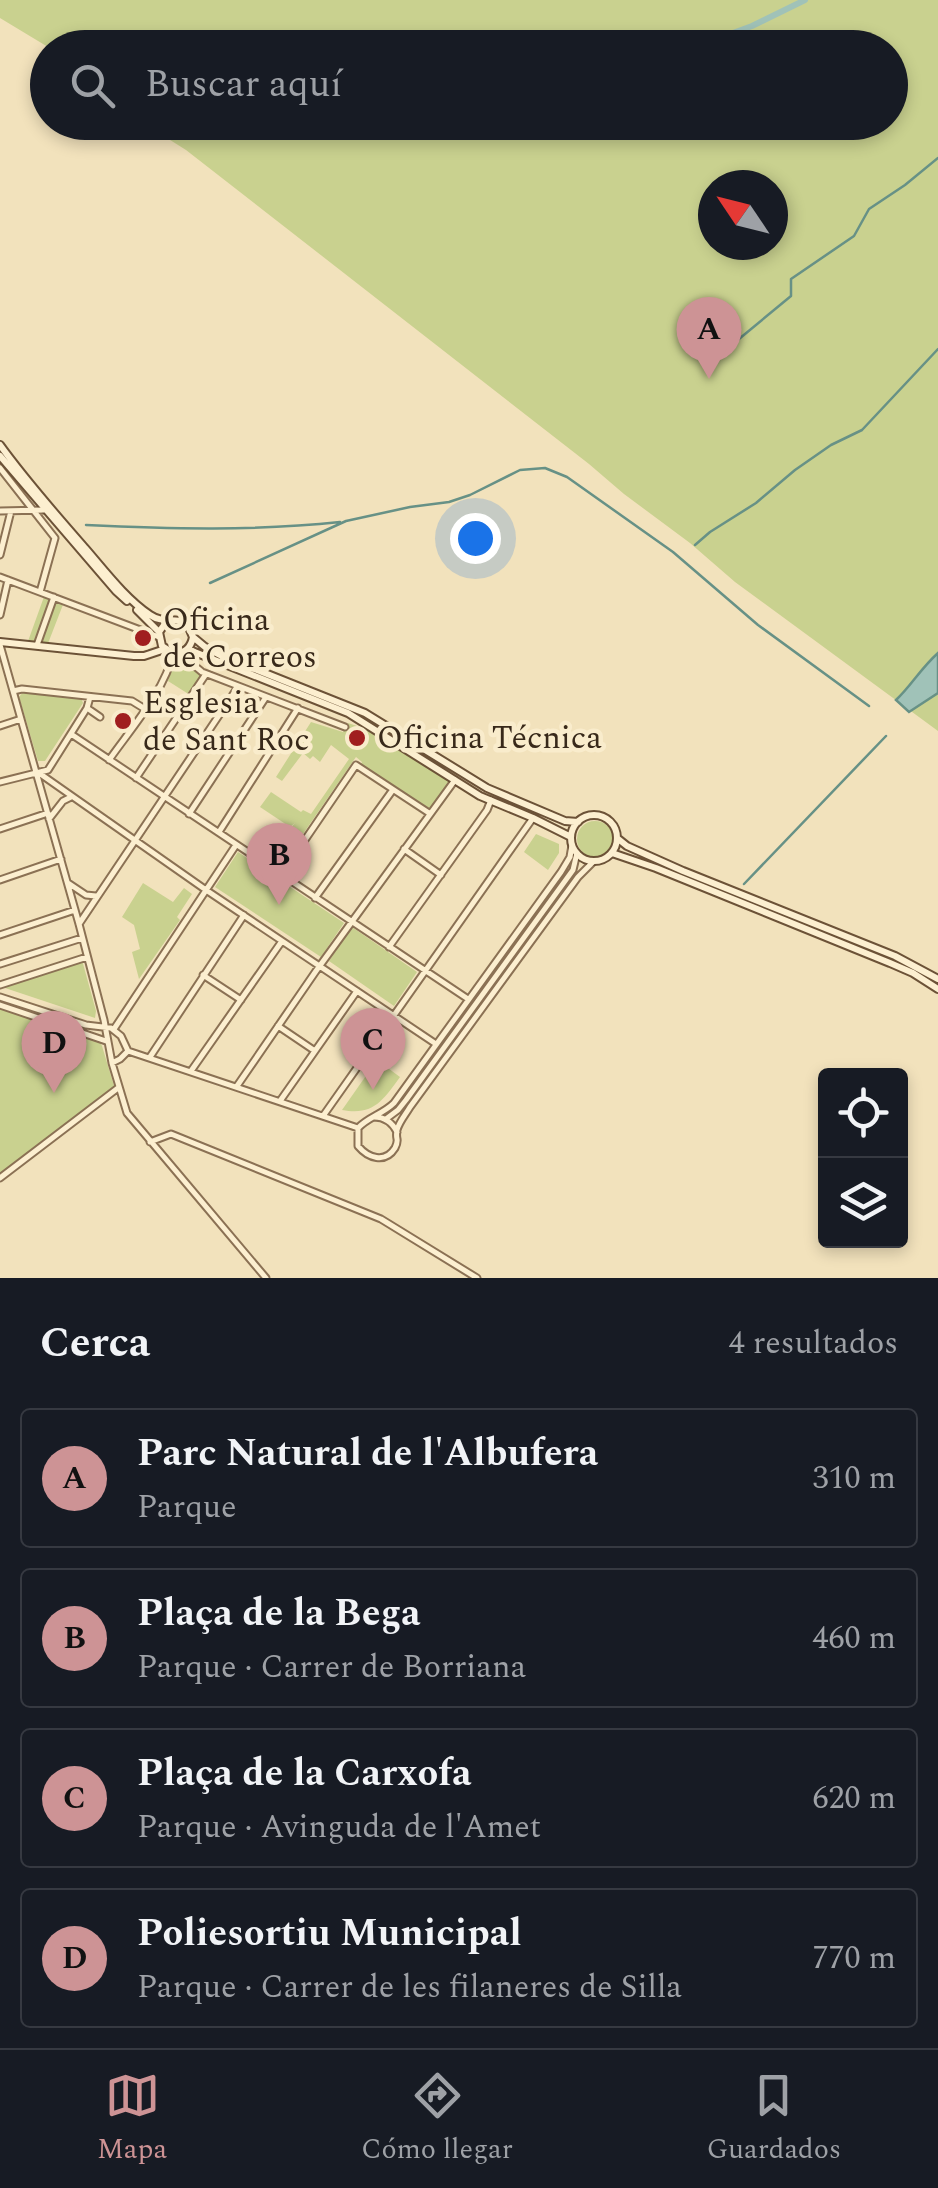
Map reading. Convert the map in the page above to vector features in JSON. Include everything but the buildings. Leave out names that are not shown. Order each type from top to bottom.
[{"type":"main road","points":[[0,445],[112,580],[153,617],[187,622],[193,637],[205,647],[365,713],[487,788],[565,821],[578,822],[592,815],[607,818],[617,838],[627,846],[895,956],[938,979]]},
{"type":"main road","points":[[0,456],[116,591],[150,621],[169,651]]},
{"type":"main road","points":[[159,635],[167,622]]},
{"type":"main road","points":[[186,650],[193,637]]},
{"type":"main road","points":[[0,643],[134,656],[186,650],[348,712],[455,780],[534,818],[574,845],[582,857],[594,861],[605,858],[612,853],[617,838]]},
{"type":"main road","points":[[574,845],[578,822]]},
{"type":"main road","points":[[612,853],[890,963],[938,988]]},
{"type":"street","points":[[0,468],[55,538],[40,592]]},
{"type":"street","points":[[0,511],[44,510]]},
{"type":"street","points":[[0,555],[10,511]]},
{"type":"street","points":[[0,577],[159,635]]},
{"type":"street","points":[[0,614],[8,580]]},
{"type":"street","points":[[37,646],[54,598]]},
{"type":"street","points":[[0,643],[3,666],[14,691],[79,924],[127,1113],[266,1278]]},
{"type":"street","points":[[186,650],[190,662],[206,674],[345,726]]},
{"type":"street","points":[[109,760],[163,679],[171,664],[169,651]]},
{"type":"street","points":[[220,680],[232,668]]},
{"type":"street","points":[[136,778],[206,674]]},
{"type":"street","points":[[79,924],[238,687]]},
{"type":"street","points":[[14,691],[132,700],[145,708]]},
{"type":"street","points":[[0,782],[48,770],[90,697]]},
{"type":"street","points":[[189,814],[266,697]]},
{"type":"street","points":[[87,708],[100,717]]},
{"type":"street","points":[[218,833],[298,708]]},
{"type":"street","points":[[0,726],[21,718]]},
{"type":"street","points":[[71,734],[468,1000]]},
{"type":"street","points":[[281,875],[356,765],[429,814]]},
{"type":"street","points":[[36,772],[436,1044]]},
{"type":"street","points":[[237,1086],[455,780]]},
{"type":"street","points":[[316,898],[393,790]]},
{"type":"street","points":[[0,829],[48,816],[72,797]]},
{"type":"street","points":[[389,947],[491,800]]},
{"type":"street","points":[[323,1116],[534,818]]},
{"type":"street","points":[[114,1029],[236,845]]},
{"type":"street","points":[[372,1118],[386,1119],[397,1132],[391,1152],[380,1158],[373,1158],[358,1146],[358,1128],[372,1118],[394,1103],[566,865],[574,845]]},
{"type":"street","points":[[386,1119],[406,1100],[573,870],[574,845]]},
{"type":"street","points":[[404,849],[441,875]]},
{"type":"street","points":[[0,880],[61,860]]},
{"type":"street","points":[[397,1132],[410,1107],[578,877],[594,861]]},
{"type":"street","points":[[67,882],[86,895],[96,896]]},
{"type":"street","points":[[0,935],[75,910]]},
{"type":"street","points":[[150,1056],[244,914]]},
{"type":"street","points":[[0,964],[82,938]]},
{"type":"street","points":[[191,1071],[282,940]]},
{"type":"street","points":[[0,985],[87,957]]},
{"type":"street","points":[[203,976],[241,1000]]},
{"type":"street","points":[[280,1102],[358,991]]},
{"type":"street","points":[[0,997],[86,1025],[114,1029],[128,1050]]},
{"type":"street","points":[[0,1005],[107,1042]]},
{"type":"street","points":[[278,1026],[315,1051]]},
{"type":"street","points":[[128,1050],[358,1128]]},
{"type":"street","points":[[112,1063],[128,1050]]},
{"type":"street","points":[[0,1178],[118,1088]]},
{"type":"street","points":[[150,1142],[171,1134],[318,1192],[381,1219],[477,1278]]},
{"type":"green space","points":[[0,0],[938,0],[938,731],[735,582],[170,140],[908,140],[908,30],[30,30],[30,36],[0,18]]},
{"type":"green space","points":[[45,594],[64,602],[47,646],[27,644]]},
{"type":"green space","points":[[175,659],[183,659],[201,676],[190,695],[168,681]]},
{"type":"green space","points":[[24,691],[81,698],[83,703],[45,761],[38,761],[19,697]]},
{"type":"green space","points":[[311,722],[343,732],[348,723],[377,737],[381,732],[455,780],[429,813],[359,768],[362,762],[356,757],[281,866],[276,866],[253,851],[260,841],[277,850],[281,843],[272,837],[281,824],[289,830],[295,823],[290,827],[260,807],[271,792],[301,812],[311,814],[349,759],[331,745],[320,762],[303,753],[282,781],[276,777]]},
{"type":"green space","points":[[595,821],[608,826],[613,839],[608,852],[595,857],[582,852],[577,839],[582,826]]},
{"type":"green space","points":[[536,834],[559,844],[559,853],[548,870],[524,852]]},
{"type":"green space","points":[[238,852],[344,923],[321,957],[215,887]]},
{"type":"green space","points":[[143,883],[173,902],[184,888],[192,894],[177,917],[180,920],[139,979],[132,952],[140,949],[134,925],[122,917]]},
{"type":"green space","points":[[352,927],[417,972],[394,1006],[329,961]]},
{"type":"green space","points":[[82,960],[95,1018],[2,987]]},
{"type":"green space","points":[[0,1005],[98,1038],[115,1089],[0,1177]]},
{"type":"green space","points":[[377,1060],[400,1077],[383,1099],[370,1108],[342,1110]]},
{"type":"water","points":[[938,653],[938,693],[909,712],[896,700]]},
{"type":"waterway","points":[[741,30],[805,0]]},
{"type":"waterway","points":[[722,353],[791,296],[791,279],[854,236],[869,209],[938,158]]},
{"type":"waterway","points":[[695,545],[831,445],[862,430],[938,349]]},
{"type":"waterway","points":[[210,583],[346,521],[449,502],[520,470],[545,468],[567,477],[673,552],[758,625],[869,706]]},
{"type":"waterway","points":[[86,525],[213,528],[340,522]]},
{"type":"waterway","points":[[744,884],[886,736]]},
{"type":"place","name":"Parc Natural de l'Albufera","points":[[709,379]]},
{"type":"place","name":"Oficina de Correos","points":[[143,638]]},
{"type":"place","name":"Esglesia de Sant Roc","points":[[123,721]]},
{"type":"place","name":"Oficina Técnica","points":[[357,738]]},
{"type":"place","name":"Plaça de la Bega","points":[[279,905]]},
{"type":"place","name":"Plaça de la Carxofa","points":[[373,1090]]},
{"type":"place","name":"Poliesortiu Municipal","points":[[54,1093]]}]
